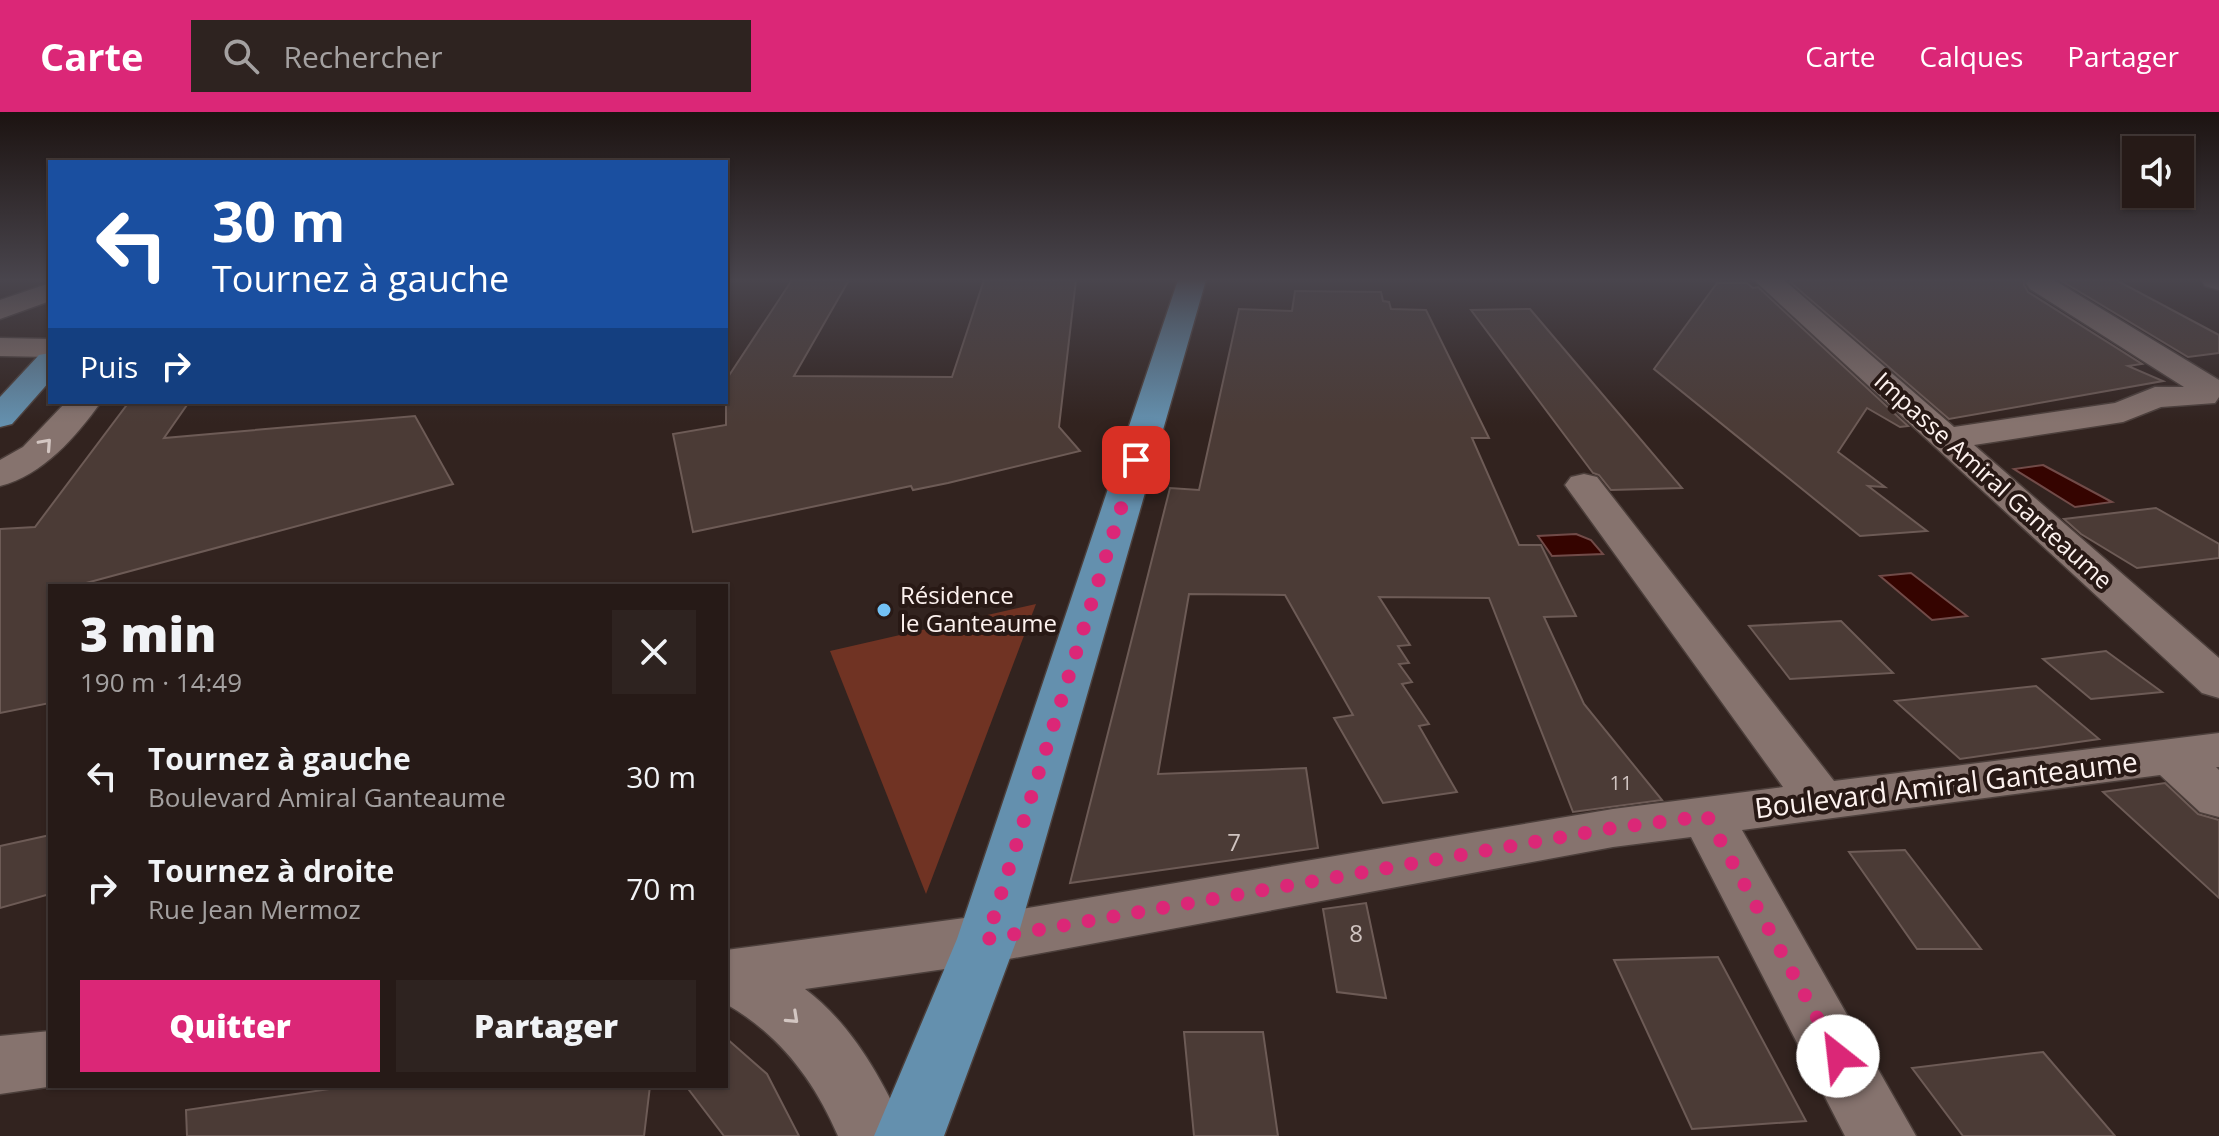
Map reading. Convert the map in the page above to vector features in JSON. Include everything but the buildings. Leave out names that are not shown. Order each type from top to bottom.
[{"type":"main road","points":[[909,1136],[987,939],[1177,328]]},
{"type":"main road","points":[[0,417],[48,364]]},
{"type":"street","name":"Impasse Amiral Ganteaume","points":[[1821,328],[2219,683]]},
{"type":"street","points":[[1946,439],[2123,412],[2155,397],[2203,396],[2214,387],[2115,328]]},
{"type":"street","points":[[0,347],[48,348]]},
{"type":"street","points":[[0,475],[36,455],[82,404]]},
{"type":"street","points":[[1584,485],[1821,801]]},
{"type":"street","name":"Boulevard Amiral Ganteaume","points":[[728,975],[987,939],[1597,831],[2195,753]]},
{"type":"street","points":[[2195,753],[2219,799]]},
{"type":"street","points":[[1707,816],[1881,1136]]},
{"type":"street","points":[[728,976],[790,1013],[809,1034],[838,1068],[873,1136]]},
{"type":"street","points":[[0,1065],[48,1059]]},
{"type":"shaded area","points":[[2043,465],[2112,502],[2075,507],[2014,469]]},
{"type":"shaded area","points":[[1576,534],[1591,540],[1603,554],[1552,556],[1538,536]]},
{"type":"shaded area","points":[[1911,573],[1967,616],[1932,620],[1880,576]]},
{"type":"shaded area","points":[[1036,604],[926,894],[830,651]]},
{"type":"place","name":"Résidence le Ganteaume","points":[[884,610]]},
{"type":"route","points":[[1136,460],[987,939],[1613,828],[1707,816],[1838,1056]]}]
